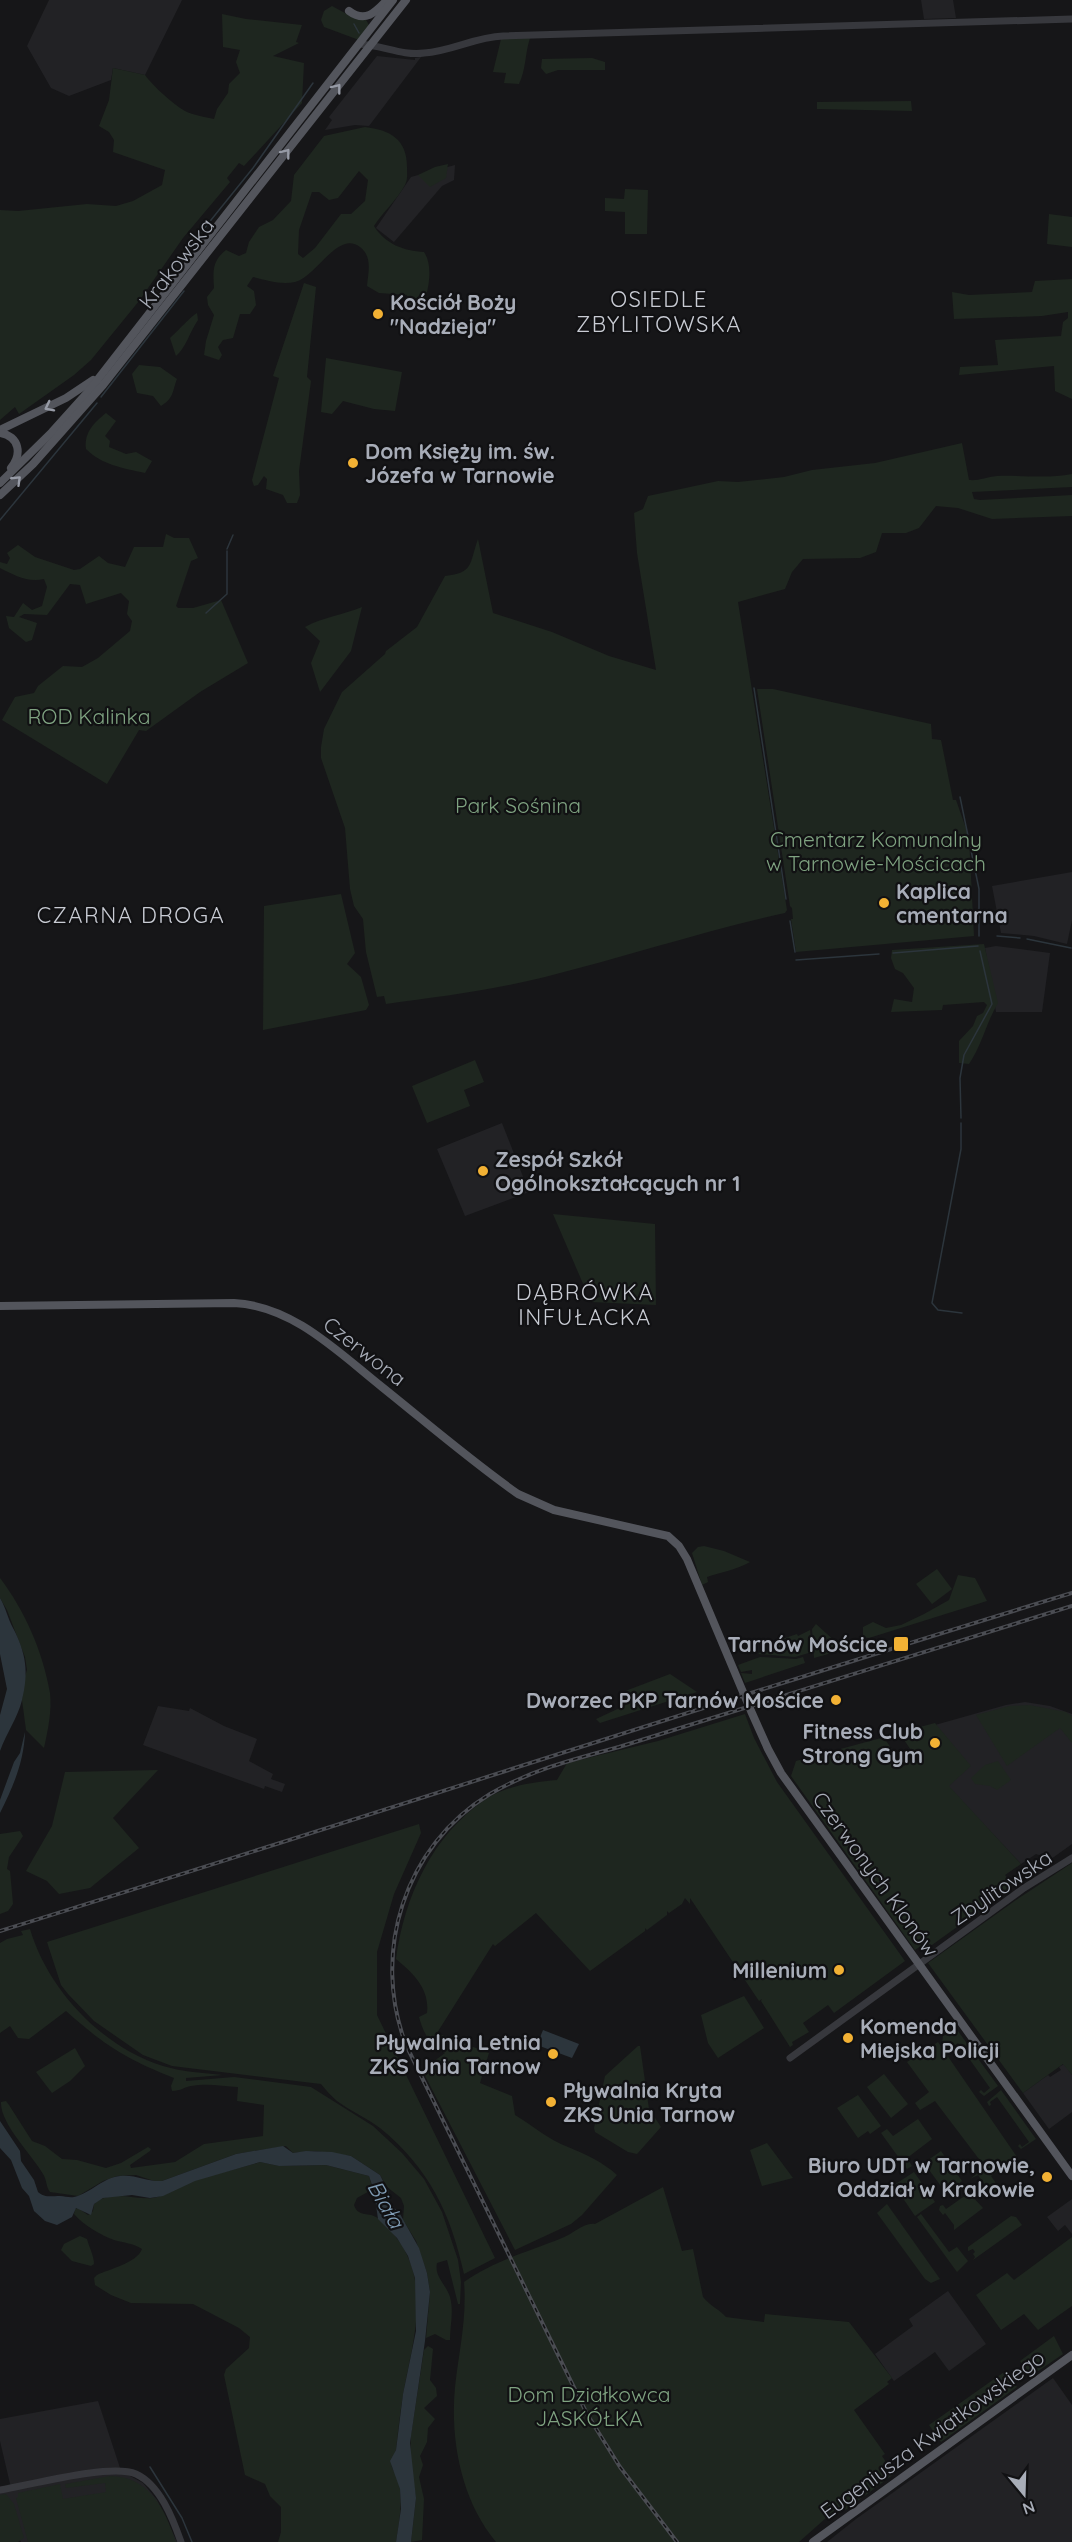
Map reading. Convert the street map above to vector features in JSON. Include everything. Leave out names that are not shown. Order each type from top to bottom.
[{"type":"main road","points":[[349,10],[358,17],[367,17],[376,12],[387,0]]},
{"type":"main road","name":"Krakowska","points":[[113,361],[393,0]]},
{"type":"main road","name":"Krakowska","points":[[0,495],[33,464],[104,385],[406,0]]},
{"type":"main road","points":[[0,432],[82,389],[113,361]]},
{"type":"main road","points":[[0,481],[52,432],[113,361]]},
{"type":"main road","points":[[0,432],[15,441],[18,455],[0,481]]},
{"type":"main road","name":"Czerwona","points":[[0,1306],[230,1303],[246,1304],[273,1311],[317,1335],[518,1494],[554,1510],[653,1532],[674,1540]]},
{"type":"main road","name":"Czerwonych Klonów","points":[[674,1540],[687,1558],[719,1638],[774,1762],[1072,2176]]},
{"type":"main road","name":"Eugeniusza Kwiatkowskiego","points":[[813,2542],[1072,2355]]},
{"type":"street","points":[[359,44],[422,54],[441,51],[476,39],[502,36],[1072,19]]},
{"type":"street","name":"Zbylitowska","points":[[790,2058],[1024,1888],[1072,1858]]},
{"type":"street","points":[[0,2490],[105,2471],[129,2472],[143,2478],[156,2491],[181,2542]]},
{"type":"shaded area","points":[[49,0],[182,0],[145,75],[113,68],[111,80],[69,96],[51,88],[27,46]]},
{"type":"shaded area","points":[[921,0],[953,0],[956,18],[924,19]]},
{"type":"shaded area","points":[[377,56],[415,60],[421,57],[369,126],[355,125],[325,130],[332,120],[329,117]]},
{"type":"shaded area","points":[[455,165],[454,180],[442,186],[394,242],[376,228],[411,177]]},
{"type":"shaded area","points":[[1072,872],[1072,920],[1067,944],[1034,936],[1001,933],[992,886]]},
{"type":"shaded area","points":[[996,946],[1050,953],[1042,1012],[996,1012],[985,948]]},
{"type":"shaded area","name":"Zespół Szkół Ogólnokształcących nr 1","points":[[502,1123],[529,1192],[465,1216],[437,1149]]},
{"type":"shaded area","points":[[1025,1702],[1050,1706],[1072,1714],[1072,1844],[1051,1859],[1036,1854],[1021,1864],[948,1786],[935,1725]]},
{"type":"shaded area","points":[[158,1706],[189,1711],[190,1708],[224,1726],[257,1739],[249,1761],[273,1774],[271,1779],[285,1784],[282,1792],[265,1786],[264,1789],[143,1745]]},
{"type":"shaded area","points":[[1064,2064],[1072,2075],[1072,2112],[1049,2129],[1023,2093],[1048,2075],[1050,2077],[1061,2070],[1059,2067]]},
{"type":"shaded area","points":[[1072,2199],[1072,2234],[1065,2225],[1058,2231],[1047,2217]]},
{"type":"shaded area","points":[[948,2291],[986,2344],[949,2371],[935,2352],[894,2381],[875,2354],[913,2326],[909,2319]]},
{"type":"shaded area","points":[[1053,2378],[1072,2405],[1072,2542],[827,2542],[856,2519]]},
{"type":"shaded area","points":[[98,2401],[121,2471],[143,2483],[157,2500],[177,2542],[21,2542],[0,2501],[0,2490],[11,2488],[0,2441],[0,2419]]},
{"type":"green space","points":[[332,6],[356,19],[366,20],[369,25],[359,40],[324,27],[321,20],[324,11]]},
{"type":"green space","points":[[222,14],[302,25],[296,42],[299,43],[273,56],[304,63],[302,103],[244,166],[239,163],[227,178],[230,182],[183,238],[139,301],[91,360],[74,375],[19,414],[15,407],[0,420],[0,210],[18,211],[87,204],[116,206],[133,201],[162,185],[165,170],[113,152],[114,140],[109,132],[99,126],[109,100],[113,68],[145,75],[185,111],[214,119],[217,109],[228,93],[229,84],[240,73],[236,62],[240,50],[223,47]]},
{"type":"green space","points":[[530,38],[519,84],[504,83],[506,73],[493,72],[501,39]]},
{"type":"green space","points":[[592,58],[605,62],[605,70],[558,70],[546,74],[541,68],[542,59]]},
{"type":"green space","points":[[911,101],[912,111],[817,109],[817,102]]},
{"type":"green space","points":[[365,127],[389,134],[404,149],[406,183],[374,226],[389,242],[409,250],[424,252],[429,272],[423,307],[408,308],[407,295],[379,293],[367,286],[369,265],[367,255],[360,247],[352,243],[335,249],[311,272],[295,282],[279,283],[253,277],[247,286],[254,291],[256,305],[250,314],[240,314],[233,338],[223,340],[218,347],[222,355],[219,360],[204,355],[214,315],[208,305],[207,297],[214,288],[214,271],[218,258],[226,250],[239,256],[246,253],[249,242],[259,227],[273,220],[291,201],[294,175],[324,136]],"holes":[[[359,171],[368,180],[365,201],[351,214],[341,214],[315,248],[303,258],[298,254],[299,230],[312,192],[319,192],[329,200],[338,198]]]},
{"type":"green space","points":[[448,164],[446,178],[430,187],[418,175],[435,167]]},
{"type":"green space","points":[[625,189],[648,190],[647,234],[625,234],[625,212],[605,211],[605,198],[624,199]]},
{"type":"green space","points":[[1049,214],[1072,217],[1072,247],[1047,244]]},
{"type":"green space","points":[[1072,279],[1072,399],[1055,391],[1054,366],[959,375],[960,367],[998,365],[995,340],[1061,336],[1063,322],[1068,318],[1068,312],[1042,316],[954,319],[952,292],[969,295],[1032,292],[1035,281]]},
{"type":"green space","points":[[304,283],[316,287],[307,377],[311,381],[299,471],[300,495],[297,503],[287,503],[283,495],[266,489],[267,479],[264,476],[258,485],[254,486],[252,480],[279,378],[273,376]]},
{"type":"green space","points":[[197,313],[198,320],[183,349],[176,356],[170,338]]},
{"type":"green space","points":[[326,358],[402,372],[395,411],[374,409],[343,401],[332,414],[321,412]]},
{"type":"green space","points":[[139,365],[160,367],[177,379],[170,397],[161,406],[153,396],[137,393],[132,374]]},
{"type":"green space","points":[[106,413],[116,421],[105,436],[110,441],[109,447],[126,454],[136,452],[152,461],[145,473],[106,462],[86,449],[88,433]]},
{"type":"green space","name":"Park Sośnina","points":[[962,443],[969,480],[997,476],[1044,477],[1072,474],[1072,487],[972,492],[974,499],[1072,495],[1072,516],[992,519],[958,508],[936,506],[919,528],[906,533],[882,533],[876,552],[860,558],[803,559],[792,572],[785,589],[738,602],[787,910],[785,913],[506,986],[386,1004],[384,996],[377,997],[366,952],[363,919],[354,906],[350,889],[345,828],[321,758],[324,729],[342,692],[386,651],[417,627],[445,576],[466,570],[478,539],[493,613],[552,632],[609,656],[656,670],[637,553],[634,513],[643,509],[648,496],[718,481],[738,482],[784,477],[812,470],[875,463]]},
{"type":"green space","name":"ROD Kalinka","points":[[166,534],[174,538],[189,538],[198,558],[191,561],[176,606],[193,608],[221,600],[248,663],[200,692],[146,731],[139,730],[107,784],[2,720],[15,697],[34,693],[38,686],[63,666],[82,667],[98,658],[130,631],[132,621],[127,614],[129,601],[121,593],[86,604],[80,585],[70,584],[47,615],[24,614],[19,617],[37,623],[32,640],[26,642],[9,628],[6,616],[14,617],[23,603],[32,610],[42,606],[47,587],[44,579],[32,580],[16,576],[0,568],[0,562],[7,564],[10,558],[7,553],[18,545],[35,557],[74,570],[80,569],[99,556],[108,563],[125,567],[134,547],[163,547]]},
{"type":"green space","points":[[362,607],[351,651],[320,692],[311,663],[320,641],[305,627]]},
{"type":"green space","name":"Cmentarz Komunalny w Tarnowie-Mościcach","points":[[757,689],[773,689],[931,724],[932,739],[941,740],[953,800],[956,800],[969,837],[974,936],[796,952],[791,919],[793,919],[792,908]]},
{"type":"green space","points":[[341,894],[355,953],[347,964],[361,977],[369,1005],[366,1010],[263,1030],[264,906]]},
{"type":"green space","points":[[984,944],[998,1003],[969,1064],[959,1063],[959,1041],[973,1026],[977,1016],[983,1013],[987,1005],[984,1002],[943,1005],[942,1010],[891,1012],[894,999],[912,1002],[914,988],[903,973],[895,969],[891,958],[892,950]]},
{"type":"green space","points":[[475,1060],[484,1082],[464,1090],[470,1106],[427,1123],[412,1086]]},
{"type":"green space","points":[[553,1214],[655,1224],[656,1305],[591,1302],[600,1297],[594,1282],[584,1286]]},
{"type":"green space","points":[[704,1546],[724,1551],[750,1562],[707,1577],[708,1582],[702,1585],[692,1553],[698,1547]]},
{"type":"green space","points":[[937,1569],[952,1589],[932,1604],[916,1584]]},
{"type":"green space","points":[[958,1575],[975,1578],[987,1601],[869,1638],[863,1637],[863,1627],[873,1622],[886,1628],[901,1625],[949,1600]]},
{"type":"green space","points":[[0,1578],[25,1618],[43,1662],[50,1693],[44,1748],[26,1730],[22,1700],[27,1670],[25,1657],[0,1598]]},
{"type":"green space","points":[[816,1624],[837,1643],[839,1651],[814,1658],[812,1629]]},
{"type":"green space","points":[[810,1630],[812,1652],[795,1657],[758,1654],[770,1643],[797,1634],[798,1636]]},
{"type":"green space","points":[[760,1657],[796,1659],[803,1657],[805,1663],[745,1683],[741,1673],[752,1674],[752,1670],[741,1672],[738,1665]]},
{"type":"green space","points":[[670,1674],[697,1692],[600,1723],[596,1719],[626,1705],[620,1693]]},
{"type":"green space","points":[[1029,1705],[1066,1712],[1072,1716],[1072,1743],[1060,1728],[1007,1766],[976,1715],[1009,1706]]},
{"type":"green space","points":[[745,1714],[754,1738],[777,1782],[905,1961],[834,2013],[828,2005],[803,2023],[809,2032],[792,2042],[793,2045],[790,2047],[761,2001],[762,1999],[759,2001],[690,1898],[690,1904],[685,1898],[682,1904],[669,1913],[667,1911],[667,1915],[647,1930],[645,1928],[645,1931],[590,1971],[536,1913],[495,1946],[493,1944],[437,2033],[489,2053],[480,2083],[512,2096],[515,2115],[554,2140],[600,2162],[617,2175],[582,2215],[571,2224],[515,2250],[422,2070],[445,2053],[432,2043],[421,2023],[419,2017],[427,2013],[426,1996],[423,1989],[414,1976],[396,1959],[406,1913],[414,1891],[436,1849],[450,1831],[486,1799],[520,1785],[557,1780],[567,1763],[658,1741]]},
{"type":"green space","points":[[935,1723],[971,1766],[949,1786],[1021,1864],[1005,1875],[1014,1886],[925,1950],[922,1945],[915,1950],[791,1776],[796,1761],[881,1738],[884,1738],[904,1766],[915,1756],[900,1734],[889,1735]]},
{"type":"green space","points":[[998,1761],[1011,1780],[997,1790],[990,1786],[975,1784],[971,1778],[985,1765]]},
{"type":"green space","points":[[158,1770],[113,1818],[139,1848],[90,1888],[59,1894],[47,1881],[26,1871],[52,1826],[65,1772]]},
{"type":"green space","points":[[419,1824],[421,1833],[394,1894],[377,1952],[377,2015],[495,2258],[464,2274],[445,2212],[436,2194],[412,2159],[380,2128],[337,2101],[321,2084],[172,2066],[143,2055],[94,2021],[68,1994],[61,1985],[47,1942]]},
{"type":"green space","points":[[20,1831],[23,1836],[9,1857],[7,1869],[10,1871],[13,1904],[8,1911],[0,1914],[0,1834]]},
{"type":"green space","points":[[1072,1863],[1072,2075],[1063,2064],[1023,2093],[928,1963]]},
{"type":"green space","points":[[30,1929],[38,1952],[64,1994],[80,2013],[119,2045],[163,2066],[223,2075],[186,2078],[186,2081],[234,2077],[311,2087],[373,2126],[402,2153],[424,2179],[442,2212],[458,2260],[461,2282],[460,2304],[458,2304],[447,2260],[437,2263],[437,2272],[450,2297],[452,2313],[450,2340],[435,2334],[426,2338],[430,2292],[427,2273],[416,2241],[403,2220],[404,2206],[401,2198],[387,2187],[380,2175],[351,2156],[315,2151],[293,2153],[286,2146],[236,2154],[162,2181],[136,2175],[117,2176],[103,2181],[78,2196],[50,2192],[43,2174],[11,2130],[2,2111],[1,2102],[6,2101],[32,2141],[45,2146],[62,2159],[77,2160],[106,2168],[121,2163],[148,2147],[150,2151],[130,2165],[131,2168],[175,2162],[204,2144],[263,2136],[264,2105],[237,2101],[238,2087],[203,2085],[172,2091],[174,2078],[116,2050],[66,2011],[29,2039],[18,2038],[10,2026],[0,2033],[0,1943],[23,1935],[21,1931]]},
{"type":"green space","points":[[744,1996],[764,2028],[718,2058],[708,2043],[701,2015]]},
{"type":"green space","points":[[955,2027],[998,2086],[984,2096],[979,2092],[981,2090],[984,2093],[990,2088],[958,2043],[951,2048],[953,2051],[950,2052],[942,2043],[943,2036],[951,2033]]},
{"type":"green space","points":[[938,2042],[1017,2157],[991,2176],[1002,2192],[994,2198],[978,2175],[970,2179],[985,2167],[935,2101],[920,2110],[915,2103],[929,2092],[907,2062]]},
{"type":"green space","points":[[640,2046],[649,2109],[661,2127],[637,2154],[628,2152],[595,2132],[594,2128],[605,2076]]},
{"type":"green space","points":[[75,2048],[85,2066],[70,2081],[52,2093],[36,2072]]},
{"type":"green space","points":[[884,2074],[908,2104],[891,2118],[867,2087]]},
{"type":"green space","points":[[1001,2090],[1036,2139],[1021,2149],[1018,2146],[1020,2144],[1022,2147],[1029,2142],[997,2097],[990,2102],[989,2106],[987,2102]]},
{"type":"green space","points":[[858,2095],[881,2126],[870,2134],[868,2131],[858,2138],[837,2108]]},
{"type":"green space","points":[[918,2119],[932,2139],[907,2158],[912,2166],[907,2169],[881,2133],[887,2129],[893,2136]]},
{"type":"green space","points":[[767,2143],[793,2178],[762,2186],[750,2150]]},
{"type":"green space","points":[[941,2151],[962,2181],[946,2193],[924,2163]]},
{"type":"green space","points":[[260,2162],[279,2166],[326,2165],[369,2176],[373,2189],[357,2198],[354,2205],[360,2213],[376,2217],[388,2227],[403,2247],[412,2268],[416,2286],[416,2323],[392,2463],[401,2496],[396,2542],[278,2542],[281,2532],[281,2507],[270,2496],[265,2484],[245,2475],[224,2375],[226,2369],[249,2348],[250,2337],[239,2328],[193,2304],[131,2303],[95,2285],[94,2278],[97,2275],[129,2262],[142,2249],[114,2240],[92,2229],[74,2214],[75,2209],[78,2208],[88,2215],[93,2211],[94,2204],[107,2197],[153,2198],[196,2180]]},
{"type":"green space","points":[[914,2172],[935,2202],[915,2216],[894,2185]]},
{"type":"green space","name":"Dom Działkowca JASKÓŁKA","points":[[663,2187],[682,2251],[693,2249],[703,2297],[726,2317],[764,2322],[765,2314],[849,2322],[892,2378],[887,2382],[889,2384],[854,2410],[885,2454],[882,2456],[894,2474],[847,2509],[826,2518],[799,2542],[496,2542],[474,2508],[466,2488],[454,2428],[455,2387],[464,2322],[464,2282],[499,2262],[562,2238],[587,2225],[595,2224]]},
{"type":"green space","points":[[969,2193],[983,2208],[954,2230],[954,2225],[945,2213],[943,2215],[939,2210],[940,2206],[943,2205],[946,2209]]},
{"type":"green space","points":[[887,2204],[940,2279],[931,2283],[925,2279],[877,2213]]},
{"type":"green space","points":[[921,2214],[949,2252],[957,2247],[968,2261],[957,2272],[917,2217]]},
{"type":"green space","points":[[1011,2216],[1016,2217],[1022,2225],[973,2260],[975,2252],[973,2249],[968,2251],[968,2247]]},
{"type":"green space","points":[[80,2236],[87,2239],[94,2261],[91,2266],[72,2261],[61,2250],[64,2244]]},
{"type":"green space","points":[[1072,2237],[1072,2306],[1038,2330],[1024,2314],[1001,2330],[976,2295],[1007,2273],[1014,2280]]},
{"type":"green space","points":[[1054,2336],[1063,2354],[1031,2376],[1020,2361]]},
{"type":"green space","points":[[428,2346],[433,2349],[430,2380],[436,2388],[437,2396],[424,2408],[435,2419],[428,2428],[427,2442],[420,2456],[423,2465],[419,2477],[424,2499],[422,2540],[411,2542],[416,2498],[410,2459],[411,2435],[424,2350]]},
{"type":"green space","points":[[1007,2370],[1017,2387],[941,2442],[929,2425]]},
{"type":"green space","points":[[110,2476],[124,2477],[135,2482],[154,2497],[167,2518],[176,2542],[28,2542],[16,2498],[18,2493],[60,2484],[63,2499],[106,2492],[105,2483],[66,2488],[65,2484]]},
{"type":"green space","points":[[6,2494],[14,2504],[24,2538],[18,2542],[0,2542],[0,2495]]},
{"type":"water","points":[[0,1598],[21,1646],[26,1672],[20,1706],[0,1751],[0,1715],[7,1689],[0,1654]]},
{"type":"water","points":[[25,1732],[17,1774],[0,1813],[0,1800],[14,1762],[20,1753]]},
{"type":"water","points":[[543,2030],[579,2044],[572,2058],[537,2045]]},
{"type":"water","name":"Biała","points":[[0,2121],[20,2151],[21,2161],[34,2180],[38,2192],[46,2196],[74,2197],[120,2176],[162,2181],[236,2154],[283,2146],[293,2153],[332,2152],[351,2156],[380,2175],[384,2183],[381,2187],[389,2190],[390,2203],[400,2214],[419,2248],[430,2292],[410,2443],[416,2498],[411,2542],[396,2542],[401,2509],[400,2489],[390,2461],[396,2450],[403,2394],[416,2331],[415,2278],[408,2256],[397,2238],[378,2219],[374,2191],[369,2176],[326,2165],[279,2166],[260,2162],[195,2181],[163,2196],[150,2198],[132,2195],[103,2198],[94,2204],[91,2215],[76,2208],[72,2217],[57,2225],[45,2221],[34,2211],[11,2160],[0,2148]]},
{"type":"waterway","points":[[354,24],[359,33]]},
{"type":"waterway","points":[[165,277],[253,168],[313,83]]},
{"type":"waterway","points":[[101,397],[184,291]]},
{"type":"waterway","points":[[0,520],[97,403]]},
{"type":"waterway","points":[[227,549],[233,535]]},
{"type":"waterway","points":[[206,613],[227,594],[227,551]]},
{"type":"waterway","points":[[754,688],[786,899]]},
{"type":"waterway","points":[[960,797],[979,889],[979,936]]},
{"type":"waterway","points":[[790,921],[795,952]]},
{"type":"waterway","points":[[997,936],[1020,938]]},
{"type":"waterway","points":[[1027,939],[1071,948]]},
{"type":"waterway","points":[[893,953],[978,946]]},
{"type":"waterway","points":[[961,1118],[960,1078],[964,1055],[992,1004],[980,951]]},
{"type":"waterway","points":[[796,960],[879,954]]},
{"type":"waterway","points":[[961,1123],[961,1149],[932,1303],[938,1310],[962,1313]]},
{"type":"waterway","points":[[150,2467],[182,2518],[192,2542]]},
{"type":"railway","points":[[0,1931],[1072,1593]]},
{"type":"railway","points":[[677,2542],[620,2467],[587,2414],[406,2045],[396,2010],[392,1974],[395,1939],[403,1904],[416,1872],[436,1842],[460,1816],[490,1794],[521,1778],[569,1761],[1072,1606]]},
{"type":"place","name":"Kościół Boży \"Nadzieja\"","points":[[378,314]]},
{"type":"place","name":"Dom Księży im. św. Józefa w Tarnowie","points":[[353,463]]},
{"type":"place","name":"Kaplica cmentarna","points":[[884,903]]},
{"type":"place","name":"Zespół Szkół Ogólnokształcących nr 1","points":[[483,1171]]},
{"type":"place","name":"Tarnów Mościce","points":[[901,1644]]},
{"type":"place","name":"Dworzec PKP Tarnów Mościce","points":[[836,1700]]},
{"type":"place","name":"Fitness Club Strong Gym","points":[[935,1743]]},
{"type":"place","name":"Millenium","points":[[839,1970]]},
{"type":"place","name":"Komenda Miejska Policji","points":[[848,2038]]},
{"type":"place","name":"Pływalnia Letnia ZKS Unia Tarnow","points":[[553,2054]]},
{"type":"place","name":"Pływalnia Kryta ZKS Unia Tarnow","points":[[551,2102]]},
{"type":"place","name":"Biuro UDT w Tarnowie, Oddział w Krakowie","points":[[1047,2177]]},
{"type":"district","name":"OSIEDLE ZBYLITOWSKA","points":[[659,312]]},
{"type":"district","name":"CZARNA DROGA","points":[[131,915]]},
{"type":"district","name":"DĄBRÓWKA INFUŁACKA","points":[[585,1304]]}]
